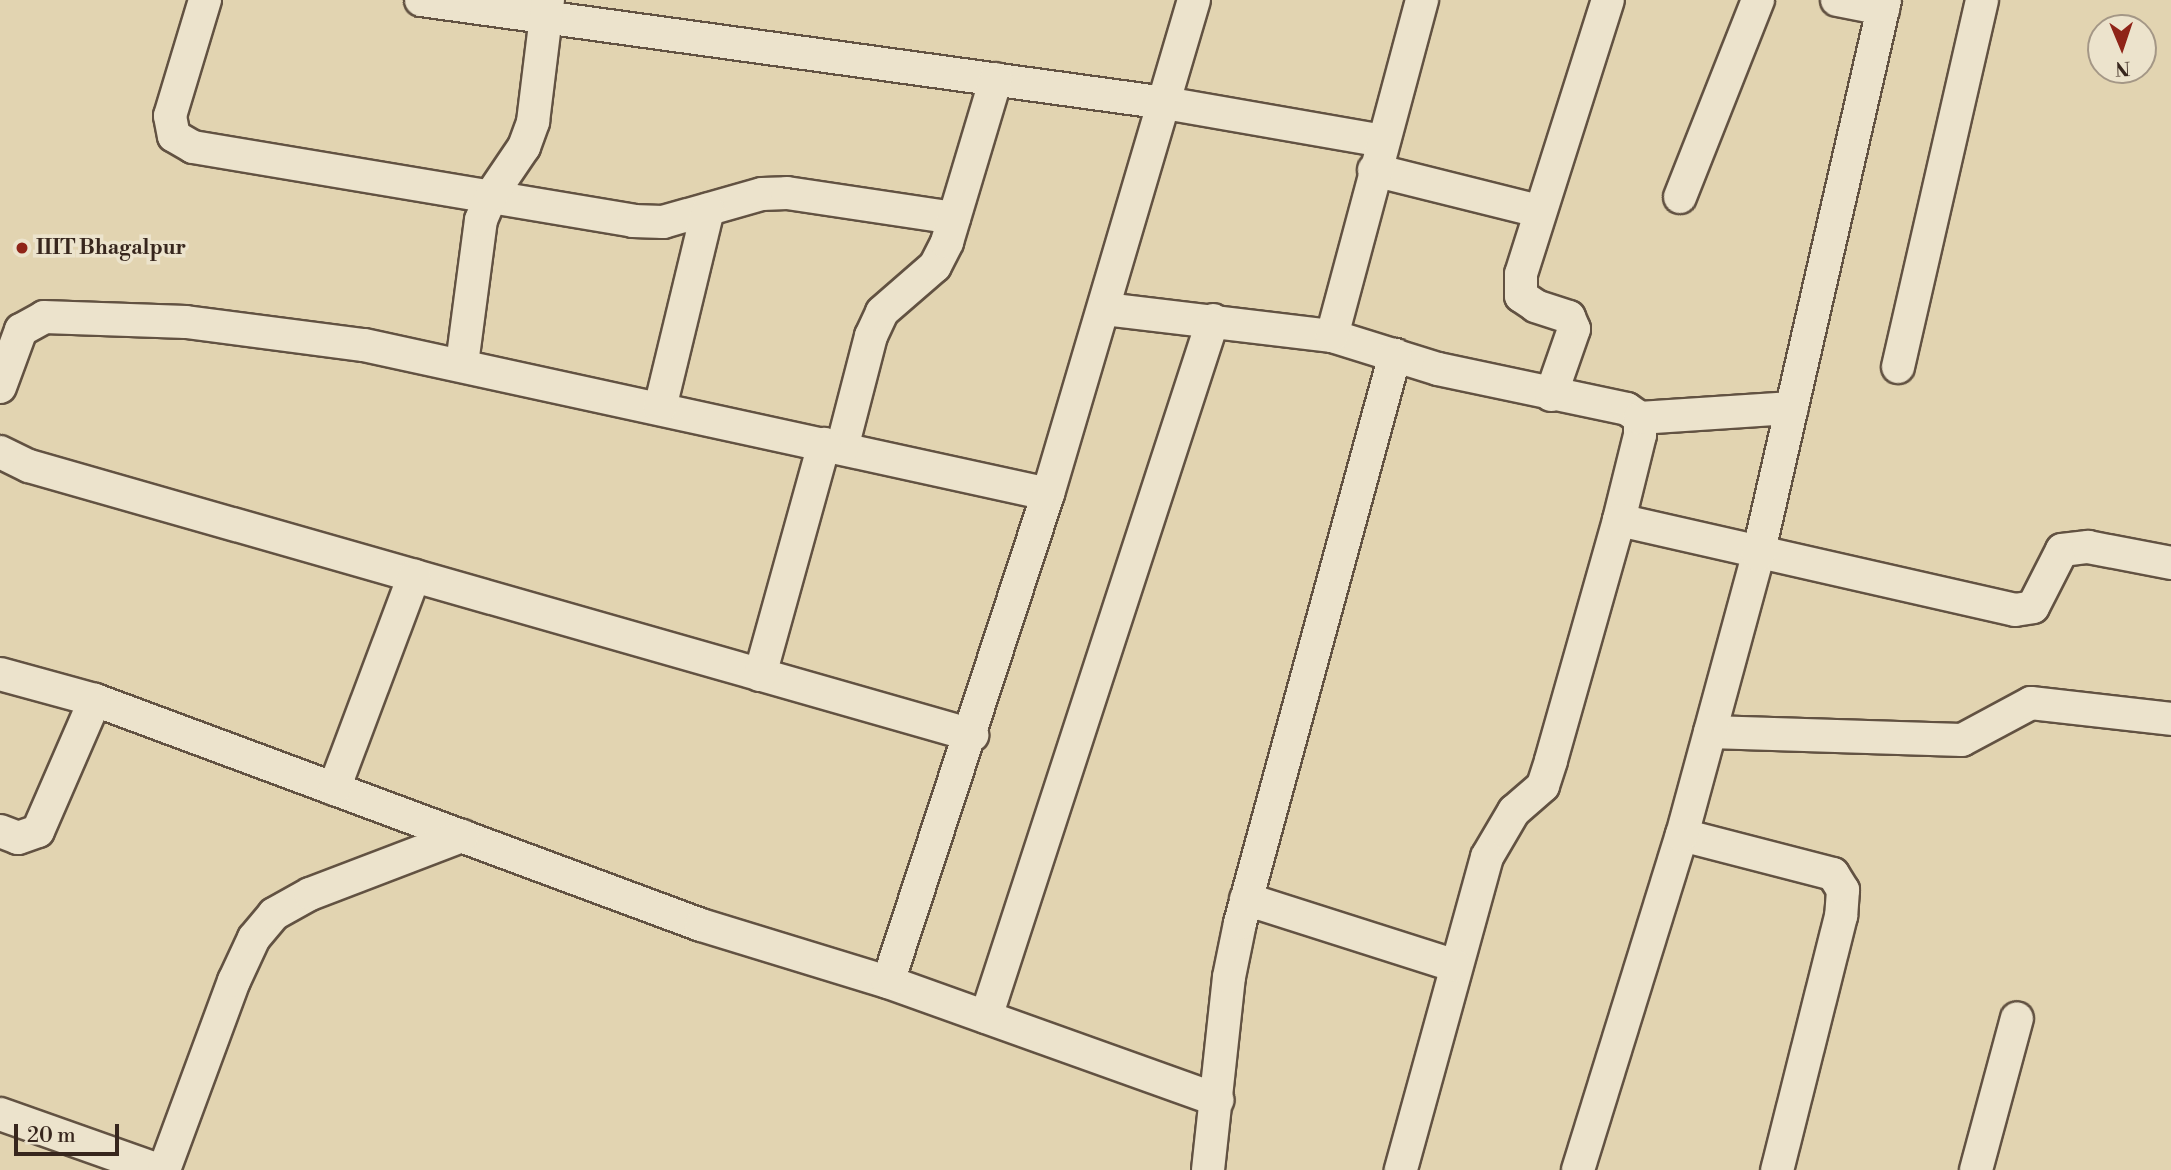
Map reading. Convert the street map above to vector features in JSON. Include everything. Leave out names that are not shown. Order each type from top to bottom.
[{"type":"street","points":[[205,0],[170,116],[174,136],[193,147],[492,194],[633,221],[663,222],[762,194],[787,193],[954,218]]},
{"type":"street","points":[[421,0],[546,9],[1165,103],[1378,156],[1539,211]]},
{"type":"street","points":[[888,982],[972,735],[1048,494],[1105,310],[1194,0]]},
{"type":"street","points":[[1332,336],[1378,156],[1422,0]]},
{"type":"street","points":[[1551,395],[1574,330],[1569,317],[1536,306],[1521,296],[1521,274],[1608,0]]},
{"type":"street","points":[[1680,197],[1758,0]]},
{"type":"street","points":[[1577,1170],[1682,835],[1758,555],[1884,5],[1837,0]]},
{"type":"street","points":[[1898,367],[1982,0]]},
{"type":"street","points":[[462,364],[476,246],[492,194],[524,147],[533,122],[546,9]]},
{"type":"street","points":[[760,675],[833,446],[872,336],[882,312],[935,266],[954,218],[996,79]]},
{"type":"street","points":[[660,408],[708,210]]},
{"type":"street","points":[[1105,310],[1213,320],[1332,336],[1551,395],[1627,409],[1640,418],[1792,408]]},
{"type":"street","points":[[0,387],[21,330],[44,317],[198,324],[364,345],[462,364],[1048,494]]},
{"type":"street","points":[[986,1017],[1213,320]]},
{"type":"street","points":[[1208,1170],[1218,1100],[1229,977],[1246,899],[1395,355]]},
{"type":"street","points":[[1401,1170],[1488,857],[1514,811],[1543,786],[1619,520],[1640,435],[1640,418]]},
{"type":"street","points":[[0,452],[29,466],[972,735]]},
{"type":"street","points":[[1619,520],[1758,555],[2015,610],[2033,607],[2062,550],[2088,547],[2171,563]]},
{"type":"street","points":[[334,789],[414,576]]},
{"type":"street","points":[[0,674],[95,700],[701,925],[888,982],[1218,1100]]},
{"type":"street","points":[[0,831],[18,838],[38,831],[95,700]]},
{"type":"street","points":[[1710,732],[1962,740],[2031,703],[2171,719]]},
{"type":"street","points":[[1682,835],[1833,874],[1843,890],[1841,916],[1777,1170]]},
{"type":"street","points":[[0,1114],[148,1168],[254,938],[274,914],[310,894],[462,836]]},
{"type":"street","points":[[1246,899],[1456,966]]},
{"type":"street","points":[[1976,1170],[2017,1018]]},
{"type":"place","name":"IIIT Bhagalpur","points":[[22,248]]}]
